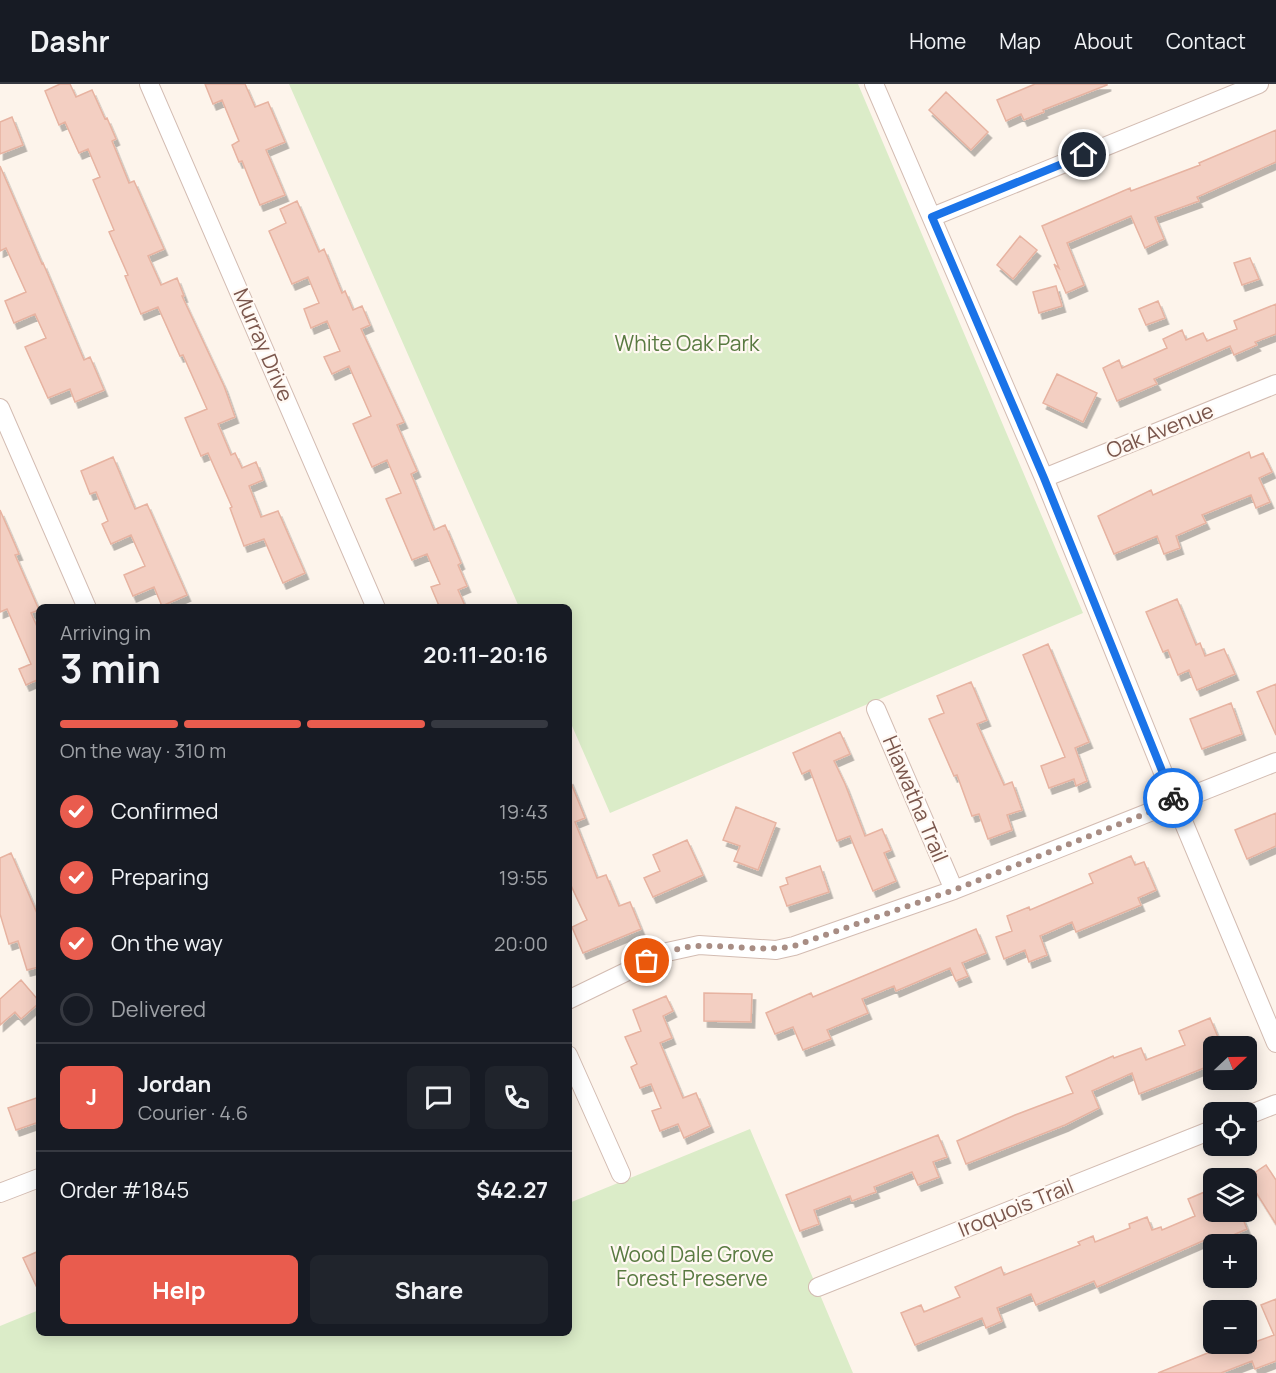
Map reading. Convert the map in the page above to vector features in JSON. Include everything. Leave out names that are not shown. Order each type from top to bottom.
[{"type":"street","name":"Murray Drive","points":[[149,84],[374,604]]},
{"type":"street","points":[[874,84],[1044,478],[1175,802],[1276,1042]]},
{"type":"street","points":[[932,217],[1259,84]]},
{"type":"street","name":"Oak Avenue","points":[[1044,478],[1276,384]]},
{"type":"street","points":[[0,408],[85,604]]},
{"type":"street","name":"Hiawatha Trail","points":[[876,709],[954,890]]},
{"type":"street","points":[[572,998],[667,952],[699,945],[776,950],[794,946],[954,890],[1276,762]]},
{"type":"street","points":[[572,1064],[621,1174]]},
{"type":"street","points":[[1257,1112],[1276,1104]]},
{"type":"street","name":"Iroquois Trail","points":[[818,1287],[1203,1133]]},
{"type":"street","points":[[0,1193],[36,1179]]},
{"type":"green space","name":"White Oak Park","points":[[289,84],[858,84],[1083,613],[610,813],[572,726],[572,604],[518,604]]},
{"type":"green space","name":"Wood Dale Grove Forest Preserve","points":[[750,1129],[853,1373],[0,1373],[0,1326],[36,1311],[36,1336],[572,1336],[572,1202]]},
{"type":"building","points":[[60,84],[70,84],[76,97],[92,90],[105,119],[107,118],[116,139],[112,141],[129,183],[134,181],[164,249],[148,256],[161,285],[177,278],[184,296],[182,296],[224,386],[235,417],[218,424],[231,455],[235,453],[242,468],[256,462],[263,480],[249,486],[261,517],[278,511],[305,573],[283,583],[264,539],[244,546],[230,508],[232,507],[208,453],[201,456],[185,418],[207,409],[158,307],[141,314],[125,276],[128,275],[109,232],[114,230],[93,180],[100,177],[88,149],[79,153],[65,122],[59,125],[45,91]]},
{"type":"building","points":[[205,84],[245,84],[255,107],[268,102],[285,142],[266,150],[285,195],[260,205],[242,161],[239,162],[232,145],[239,141],[222,100],[213,104]]},
{"type":"building","points":[[1035,84],[1107,85],[1043,110],[1044,112],[1024,120],[1021,114],[1006,121],[997,100]]},
{"type":"building","points":[[946,92],[988,132],[971,150],[929,110]]},
{"type":"building","points":[[12,117],[23,145],[0,154],[0,122]]},
{"type":"building","points":[[1276,130],[1276,162],[1197,197],[1199,201],[1155,217],[1164,239],[1145,248],[1131,216],[1067,243],[1084,285],[1066,293],[1054,264],[1059,268],[1042,226],[1130,188],[1131,191],[1200,165],[1199,163]]},
{"type":"building","points":[[0,166],[84,360],[90,357],[104,390],[75,402],[70,389],[48,398],[25,347],[46,338],[35,314],[14,323],[5,301],[26,292],[6,248],[0,251]]},
{"type":"building","points":[[297,201],[319,252],[324,249],[342,293],[345,291],[353,310],[362,306],[370,325],[361,329],[404,422],[397,425],[417,471],[411,474],[434,530],[445,525],[461,563],[458,565],[467,586],[458,590],[464,604],[438,604],[431,587],[440,584],[427,554],[412,560],[386,499],[401,493],[387,460],[372,467],[353,424],[371,416],[349,366],[332,374],[324,357],[340,351],[327,321],[311,328],[304,309],[319,303],[308,277],[292,284],[269,231],[286,223],[280,209]]},
{"type":"building","points":[[1020,236],[1037,250],[1013,279],[997,265]]},
{"type":"building","points":[[1250,258],[1259,279],[1242,285],[1234,263]]},
{"type":"building","points":[[1056,286],[1062,306],[1039,313],[1033,292]]},
{"type":"building","points":[[1158,301],[1165,318],[1146,325],[1139,309]]},
{"type":"building","points":[[1276,304],[1276,334],[1255,342],[1257,345],[1234,355],[1230,346],[1154,379],[1157,384],[1117,401],[1103,368],[1119,360],[1122,368],[1167,348],[1163,339],[1182,330],[1186,340],[1203,333],[1207,341],[1237,329],[1234,321]]},
{"type":"building","points":[[1057,374],[1097,393],[1083,422],[1043,403]]},
{"type":"building","points":[[1249,452],[1251,458],[1263,453],[1272,472],[1259,478],[1270,502],[1256,508],[1251,495],[1202,515],[1206,523],[1176,536],[1180,548],[1164,554],[1157,536],[1114,554],[1098,516],[1151,490],[1153,495]]},
{"type":"building","points":[[113,457],[135,509],[147,504],[187,595],[167,604],[161,604],[154,587],[133,596],[124,575],[145,566],[131,535],[111,544],[102,524],[108,521],[96,492],[90,494],[81,471]]},
{"type":"building","points":[[0,510],[19,554],[15,555],[36,604],[36,611],[31,613],[36,624],[36,680],[26,685],[19,669],[31,664],[7,609],[0,612]]},
{"type":"building","points":[[1177,599],[1196,645],[1200,643],[1205,656],[1224,649],[1235,674],[1197,690],[1189,670],[1178,675],[1168,650],[1163,652],[1146,612]]},
{"type":"building","points":[[1048,644],[1089,742],[1075,748],[1087,781],[1076,786],[1074,779],[1049,788],[1041,766],[1065,757],[1023,655]]},
{"type":"building","points":[[971,682],[987,720],[977,724],[1004,785],[1012,782],[1022,810],[1007,815],[1012,830],[988,839],[979,814],[972,816],[957,775],[954,776],[929,719],[944,713],[937,696]]},
{"type":"building","points":[[1276,684],[1276,735],[1257,692]]},
{"type":"building","points":[[1231,703],[1242,734],[1202,749],[1190,719]]},
{"type":"building","points":[[840,732],[850,754],[834,761],[865,836],[882,829],[891,850],[884,853],[896,881],[873,891],[850,836],[837,841],[810,770],[802,774],[793,753]]},
{"type":"building","points":[[572,786],[585,818],[575,822],[597,878],[606,875],[619,906],[630,902],[641,929],[583,953],[572,927],[587,920],[572,888]]},
{"type":"building","points":[[736,807],[776,823],[758,870],[734,861],[740,846],[723,840]]},
{"type":"building","points":[[1276,813],[1276,846],[1247,859],[1235,830]]},
{"type":"building","points":[[687,840],[703,875],[653,897],[644,878],[660,871],[653,855]]},
{"type":"building","points":[[11,853],[36,911],[36,968],[27,970],[18,941],[9,944],[0,914],[0,858]]},
{"type":"building","points":[[1131,856],[1135,865],[1144,862],[1156,890],[1138,898],[1141,905],[1076,932],[1072,922],[1040,936],[1047,955],[1029,962],[1025,950],[1004,959],[996,937],[1012,931],[1007,916],[1029,907],[1030,910],[1093,883],[1089,874]]},
{"type":"building","points":[[820,866],[829,892],[787,906],[780,887],[788,884],[786,878]]},
{"type":"building","points":[[976,929],[986,953],[962,963],[968,976],[956,981],[950,968],[896,991],[894,986],[862,999],[868,1013],[827,1030],[831,1039],[803,1050],[793,1027],[775,1034],[766,1013],[811,993],[813,997]]},
{"type":"building","points":[[21,980],[36,998],[36,1006],[21,1019],[15,1012],[0,1025],[0,999]]},
{"type":"building","points":[[704,993],[752,994],[751,1022],[704,1021]]},
{"type":"building","points":[[666,996],[673,1011],[663,1016],[672,1038],[660,1043],[683,1098],[696,1093],[710,1126],[684,1138],[678,1124],[660,1131],[652,1111],[661,1108],[651,1084],[640,1088],[631,1067],[637,1064],[625,1037],[641,1031],[633,1010]]},
{"type":"building","points":[[1210,1018],[1217,1036],[1203,1036],[1203,1068],[1139,1094],[1132,1073],[1092,1091],[1099,1108],[1065,1125],[966,1164],[957,1141],[1015,1115],[1073,1093],[1066,1077],[1113,1056],[1114,1058],[1141,1048],[1146,1060],[1185,1045],[1179,1031]]},
{"type":"building","points":[[36,1098],[36,1123],[16,1130],[8,1108]]},
{"type":"building","points":[[938,1135],[947,1157],[933,1162],[939,1177],[918,1185],[912,1172],[874,1187],[876,1192],[852,1201],[850,1196],[814,1210],[819,1224],[800,1231],[786,1195]]},
{"type":"building","points":[[1266,1165],[1276,1180],[1276,1224],[1257,1194],[1257,1171]]},
{"type":"building","points":[[1203,1193],[1203,1222],[1244,1222],[1247,1229],[1236,1234],[1203,1234],[1203,1241],[1097,1287],[1094,1281],[1036,1305],[1031,1294],[997,1308],[1002,1321],[986,1328],[982,1318],[915,1345],[901,1313],[921,1305],[924,1312],[960,1297],[955,1287],[1001,1267],[1004,1275],[1080,1245],[1078,1242],[1093,1236],[1095,1242],[1130,1228],[1129,1224],[1147,1217],[1152,1230],[1161,1227],[1162,1230],[1195,1216],[1188,1199]]},
{"type":"building","points":[[36,1252],[36,1286],[23,1258]]},
{"type":"building","points":[[1276,1299],[1276,1361],[1255,1369],[1252,1361],[1221,1373],[1158,1373],[1205,1354],[1257,1354],[1257,1341],[1274,1335],[1261,1305]]},
{"type":"way so far","points":[[647,961],[667,952],[699,945],[776,950],[794,946],[954,890],[1175,802],[1173,798]]},
{"type":"route","points":[[1084,155],[932,217],[1044,478],[1173,798]]}]
